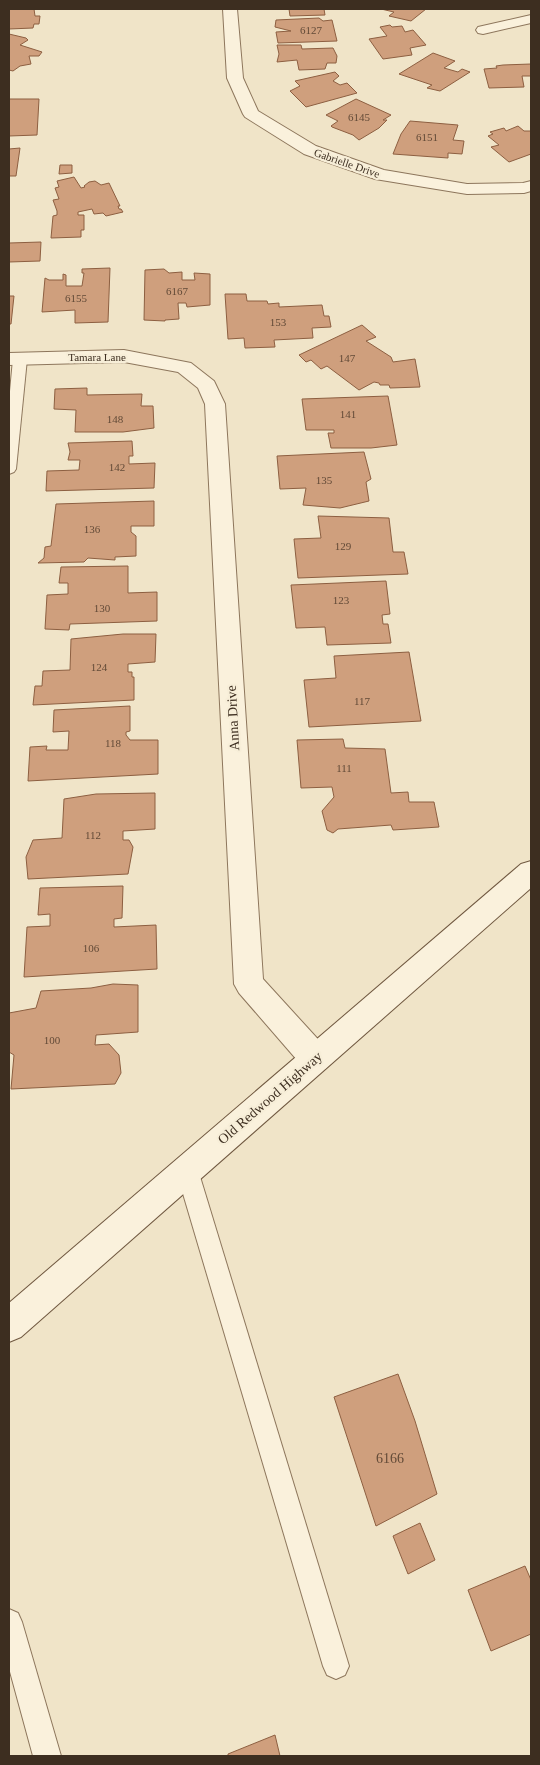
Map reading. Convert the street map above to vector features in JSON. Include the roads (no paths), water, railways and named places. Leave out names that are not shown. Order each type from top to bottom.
[{"type":"street","name":"Gabrielle Drive","points":[[230,9],[235,78],[251,114],[310,150],[381,175],[409,180],[467,189],[524,188],[531,186]]},
{"type":"street","points":[[483,30],[531,19]]},
{"type":"street","name":"Tamara Lane","points":[[14,359],[124,356],[184,367]]},
{"type":"street","name":"Anna Drive","points":[[184,367],[207,385],[215,404],[249,984],[315,1058]]},
{"type":"street","name":"Old Redwood Highway","points":[[9,1324],[531,872]]},
{"type":"lane","points":[[9,469],[14,359]]},
{"type":"lane","points":[[187,1170],[336,1666]]},
{"type":"lane","points":[[9,1622],[47,1756]]}]
